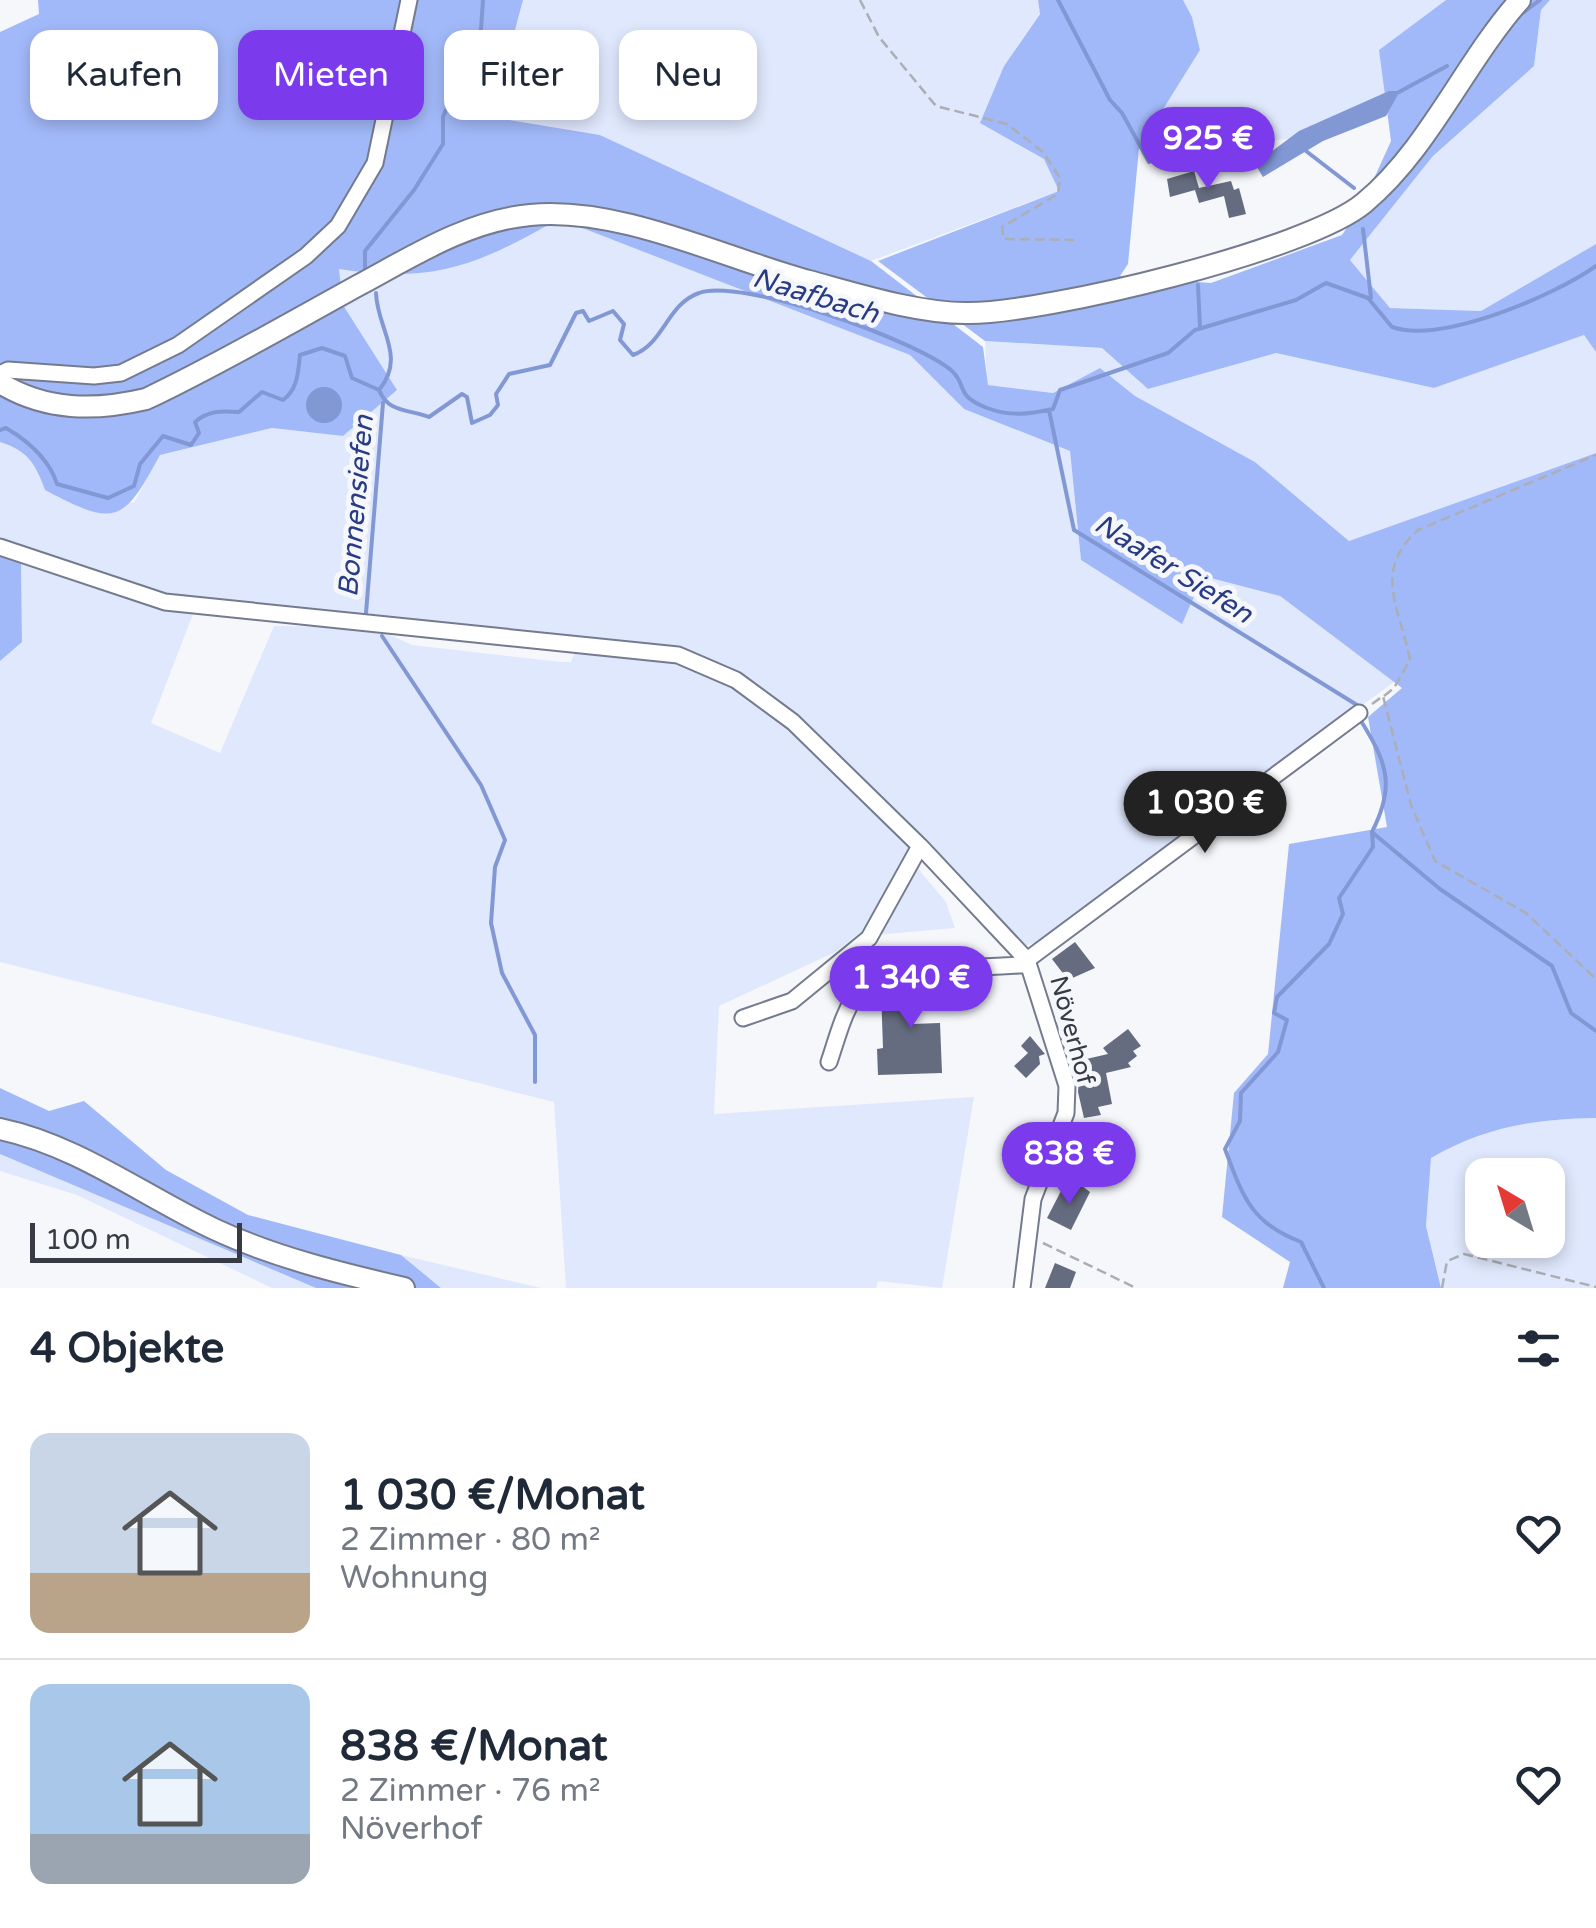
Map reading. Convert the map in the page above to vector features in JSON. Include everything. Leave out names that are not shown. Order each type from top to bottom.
[{"type":"main road","points":[[0,383],[50,404],[107,408],[146,399],[447,238],[531,215],[592,218],[863,296],[968,314],[1118,288],[1292,241],[1341,220],[1378,190],[1404,161],[1471,60],[1520,0]]},
{"type":"main road","points":[[0,1129],[54,1146],[240,1240],[305,1263],[404,1288]]},
{"type":"street","points":[[0,374],[8,370],[94,376],[132,368],[178,345],[306,256],[338,226],[375,163],[409,0]]},
{"type":"street","points":[[0,547],[165,602],[678,655],[709,665],[769,700],[920,846],[1028,962]]},
{"type":"street","points":[[829,1062],[859,990],[876,977],[917,969],[985,970],[1028,962],[1359,713]]},
{"type":"street","points":[[743,1018],[792,1001],[869,938],[920,846]]},
{"type":"street","name":"Növerhof","points":[[1022,1288],[1033,1199],[1066,1113],[1067,1086],[1028,962]]},
{"type":"path","points":[[860,0],[879,38],[936,106],[1007,124],[1043,152],[1060,178],[1058,194],[1002,227],[1004,238],[1080,240]]},
{"type":"path","points":[[1359,713],[1394,688],[1410,660],[1390,582],[1393,560],[1402,544],[1418,530],[1596,455]]},
{"type":"path","points":[[1383,696],[1411,805],[1435,861],[1526,913],[1596,979]]},
{"type":"path","points":[[1028,1238],[1136,1288]]},
{"type":"path","points":[[1442,1288],[1448,1261],[1464,1254],[1596,1287]]},
{"type":"shaded area","points":[[38,0],[523,0],[515,30],[444,30],[444,120],[510,120],[600,135],[871,261],[983,347],[988,385],[1053,393],[1100,368],[1135,396],[1255,462],[1349,541],[1596,453],[1596,1118],[1510,1127],[1471,1139],[1431,1158],[1426,1226],[1441,1288],[1283,1288],[1290,1262],[1222,1217],[1234,1093],[1268,1054],[1289,844],[1387,827],[1368,717],[1402,688],[1280,596],[1203,576],[1182,624],[1081,560],[1070,451],[964,409],[910,355],[559,219],[504,248],[454,267],[402,274],[339,269],[343,305],[397,390],[343,436],[272,428],[160,455],[136,495],[115,512],[87,510],[45,490],[29,459],[0,442],[0,32],[39,14]]},
{"type":"shaded area","points":[[523,0],[1038,0],[1040,13],[1004,66],[1059,191],[871,261],[600,135],[510,120],[599,120],[599,30],[515,30]]},
{"type":"shaded area","points":[[1038,0],[1183,0],[1192,17],[1200,50],[1139,148],[1128,264],[1120,276],[1211,283],[1342,235],[1362,205],[1391,141],[1379,50],[1446,0],[1550,0],[1541,10],[1534,66],[1433,156],[1350,260],[1390,308],[1481,311],[1596,244],[1596,352],[1584,335],[1434,388],[1276,353],[1148,389],[1102,348],[985,341],[878,261],[1059,191],[1044,159],[980,123],[1004,66],[1040,14]]},
{"type":"shaded area","points":[[1183,0],[1446,0],[1380,50],[1385,96],[1306,138],[1139,148],[1200,50],[1192,17]]},
{"type":"shaded area","points":[[1550,0],[1596,0],[1596,244],[1481,311],[1390,308],[1350,260],[1433,156],[1534,66],[1541,10]]},
{"type":"shaded area","points":[[1389,91],[1400,91],[1386,116],[1323,141],[1263,177],[1255,164],[1299,131]]},
{"type":"shaded area","points":[[559,219],[910,355],[964,409],[1070,451],[1081,560],[1181,623],[1203,576],[1280,596],[1394,682],[1041,941],[1024,946],[801,720],[703,658],[166,597],[8,548],[0,540],[0,442],[29,459],[45,490],[134,503],[160,455],[272,428],[343,436],[397,390],[343,305],[339,269],[402,274],[454,267],[503,248]]},
{"type":"shaded area","points":[[1584,335],[1596,352],[1596,453],[1349,541],[1255,462],[1135,396],[1100,368],[1053,393],[987,385],[985,341],[1102,348],[1148,389],[1276,353],[1434,388]]},
{"type":"shaded area","points":[[324,387],[337,392],[342,405],[337,418],[324,423],[311,418],[306,405],[311,392]]},
{"type":"shaded area","points":[[0,540],[21,563],[22,642],[0,661]]},
{"type":"shaded area","points":[[21,563],[193,614],[151,723],[220,753],[274,626],[373,627],[412,645],[561,662],[571,662],[577,646],[653,654],[711,672],[776,714],[918,848],[869,926],[833,953],[719,1006],[714,1114],[974,1097],[942,1288],[878,1281],[876,1288],[566,1288],[554,1102],[0,962],[0,661],[22,641]]},
{"type":"shaded area","points":[[915,865],[946,902],[955,928],[875,935]]},
{"type":"shaded area","points":[[0,1088],[49,1111],[84,1101],[166,1170],[248,1215],[401,1255],[441,1288],[316,1288],[0,1154]]},
{"type":"shaded area","points":[[1596,1118],[1596,1288],[1441,1288],[1426,1226],[1431,1158],[1490,1132],[1531,1123]]},
{"type":"shaded area","points":[[0,1154],[316,1288],[272,1288],[77,1195],[0,1171]]},
{"type":"shaded area","points":[[401,1255],[541,1288],[441,1288]]},
{"type":"building","points":[[1194,171],[1199,188],[1231,181],[1234,190],[1239,188],[1246,214],[1229,218],[1224,196],[1199,203],[1195,190],[1170,197],[1167,179]]},
{"type":"building","points":[[1075,942],[1095,968],[1068,980],[1052,959]]},
{"type":"building","points":[[956,979],[957,1003],[938,1003],[938,995],[911,996],[912,1024],[940,1023],[942,1073],[878,1075],[877,1049],[883,1048],[881,990]]},
{"type":"building","points":[[1128,1029],[1141,1046],[1133,1051],[1137,1056],[1128,1063],[1131,1067],[1106,1073],[1112,1104],[1098,1107],[1101,1115],[1084,1118],[1078,1092],[1079,1078],[1085,1076],[1082,1060],[1108,1054],[1103,1048]]},
{"type":"building","points":[[1030,1036],[1045,1054],[1039,1056],[1040,1064],[1026,1078],[1014,1066],[1028,1053],[1021,1046]]},
{"type":"building","points":[[1118,1126],[1122,1138],[1075,1152],[1072,1140]]},
{"type":"building","points":[[1078,1183],[1090,1192],[1071,1230],[1047,1218],[1061,1191],[1071,1196]]},
{"type":"building","points":[[1055,1263],[1076,1272],[1070,1288],[1045,1288]]},
{"type":"waterway","points":[[365,269],[365,251],[414,190],[443,144],[443,117],[481,29],[483,0]]},
{"type":"waterway","points":[[1058,0],[1110,100],[1122,113],[1149,162]]},
{"type":"waterway","points":[[1520,15],[1540,0]]},
{"type":"waterway","points":[[1399,92],[1447,66]]},
{"type":"waterway","points":[[1306,151],[1354,188]]},
{"type":"waterway","points":[[1363,229],[1371,298]]},
{"type":"waterway","name":"Naafbach","points":[[0,430],[6,428],[37,452],[57,484],[108,498],[134,486],[140,464],[163,436],[191,445],[199,433],[195,422],[205,415],[239,412],[262,392],[283,400],[294,385],[300,355],[322,348],[345,356],[352,378],[379,390],[394,407],[429,417],[462,394],[467,397],[472,423],[490,415],[498,405],[496,394],[509,374],[550,365],[576,313],[583,311],[589,321],[613,311],[624,324],[620,340],[633,355],[652,342],[688,298],[721,291],[789,303],[868,329],[933,358],[957,376],[966,395],[977,403],[1004,413],[1028,413],[1053,409],[1060,390],[1168,353],[1195,330],[1296,300],[1326,283],[1368,298],[1392,327],[1439,329],[1526,303],[1596,266]]},
{"type":"waterway","points":[[1198,285],[1200,328]]},
{"type":"waterway","points":[[376,293],[391,354],[387,378],[379,390]]},
{"type":"waterway","name":"Bonnensiefen","points":[[366,613],[383,403]]},
{"type":"waterway","name":"Naafer Siefen","points":[[1049,410],[1074,530],[1357,705]]},
{"type":"waterway","name":"Bonnensiefen","points":[[382,636],[481,785],[505,840],[495,867],[491,923],[502,973],[535,1035],[535,1082]]},
{"type":"waterway","name":"Naafer Siefen","points":[[1361,721],[1377,750],[1385,776],[1384,802],[1372,832]]},
{"type":"waterway","points":[[1324,1288],[1301,1242],[1271,1226],[1251,1206],[1225,1149],[1240,1121],[1241,1093],[1278,1052],[1287,1020],[1274,1013],[1277,997],[1329,944],[1343,914],[1339,898],[1373,847],[1372,832]]},
{"type":"waterway","name":"Naafer Siefen","points":[[1373,833],[1440,889],[1552,966],[1571,1013],[1596,1031]]}]
